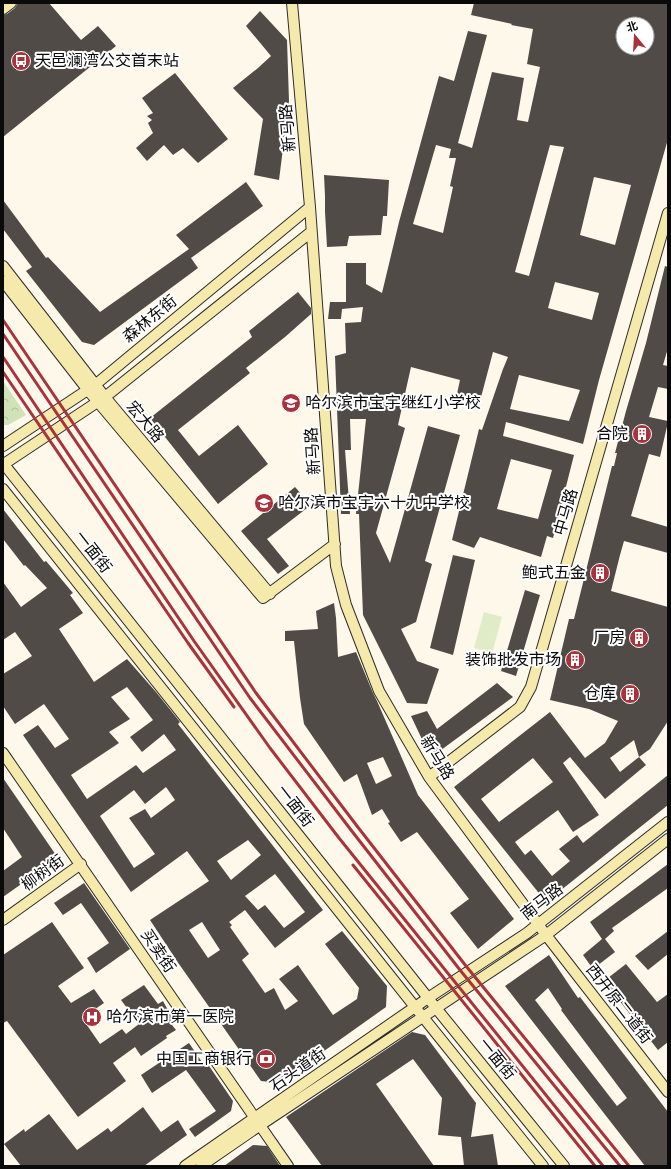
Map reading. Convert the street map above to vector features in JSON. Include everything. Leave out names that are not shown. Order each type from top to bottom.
[{"type":"main road","points":[[3,9],[10,3]]},
{"type":"main road","name":"新马路","points":[[292,3],[310,207],[334,544],[336,566],[346,605],[379,691],[429,777],[546,935]]},
{"type":"main road","name":"森林东街","points":[[3,446],[91,387],[310,207]]},
{"type":"main road","name":"中马路","points":[[429,777],[520,707],[531,688],[668,213]]},
{"type":"main road","name":"森林东街","points":[[4,463],[101,399],[311,232]]},
{"type":"main road","name":"宏大路","points":[[3,266],[91,387]]},
{"type":"main road","name":"宏大路","points":[[3,281],[101,399],[270,594],[334,544]]},
{"type":"main road","name":"一面街","points":[[4,463],[428,998],[564,1166]]},
{"type":"main road","name":"一面街","points":[[3,489],[543,1166]]},
{"type":"main road","name":"买卖街","points":[[3,753],[288,1166]]},
{"type":"main road","name":"南马路","points":[[428,998],[527,933],[668,822]]},
{"type":"main road","name":"南马路","points":[[436,1008],[546,935],[668,839]]},
{"type":"main road","name":"柳树街","points":[[3,920],[81,864]]},
{"type":"main road","name":"西开原二道街","points":[[546,935],[668,1092]]},
{"type":"main road","name":"石头道街","points":[[201,1166],[257,1122],[428,998]]},
{"type":"main road","name":"石头道街","points":[[185,1166],[436,1008]]},
{"type":"green space","points":[[3,381],[26,415],[8,425],[3,425]]},
{"type":"green space","points":[[484,612],[502,617],[492,653],[474,648]]},
{"type":"building","points":[[18,3],[49,3],[81,40],[98,26],[116,46],[3,137],[3,15],[15,8]]},
{"type":"building","points":[[474,3],[668,3],[668,139],[599,380],[583,444],[506,422],[503,436],[574,455],[553,538],[547,536],[541,557],[480,537],[474,548],[452,540],[479,429],[482,430],[508,357],[493,352],[480,401],[457,394],[460,380],[411,367],[398,425],[405,428],[376,533],[390,563],[428,426],[460,435],[425,561],[432,564],[416,622],[401,629],[417,661],[439,669],[427,704],[407,703],[363,615],[359,514],[356,514],[366,419],[350,419],[351,450],[345,450],[350,514],[341,514],[335,356],[346,353],[345,323],[361,322],[363,307],[342,309],[341,319],[328,319],[330,302],[346,302],[346,263],[366,263],[366,284],[382,293],[399,222],[439,76],[454,81],[468,31],[487,35],[458,143],[472,148],[492,72],[524,78],[517,120],[528,122],[540,67],[527,64],[533,29],[511,25],[512,24],[471,15]],"holes":[[[436,145],[451,149],[449,158],[456,158],[450,186],[453,187],[443,233],[413,224]],[[550,145],[564,147],[529,276],[515,272]],[[594,177],[631,185],[615,245],[580,235]],[[555,282],[599,293],[592,320],[548,308]],[[519,375],[580,390],[569,421],[510,409]],[[511,459],[552,470],[538,519],[497,509]]]},
{"type":"building","points":[[260,11],[287,40],[289,101],[279,180],[254,175],[263,119],[233,88],[271,56],[246,26]]},
{"type":"building","points":[[175,73],[228,139],[198,163],[183,148],[173,155],[164,145],[147,161],[136,148],[153,133],[148,123],[152,120],[147,116],[153,113],[142,98]]},
{"type":"building","points":[[324,175],[389,180],[387,216],[383,216],[381,235],[349,236],[347,246],[327,247]]},
{"type":"building","points":[[246,182],[263,206],[191,258],[198,268],[94,345],[82,342],[26,271],[32,267],[3,229],[3,200],[46,258],[48,257],[100,312],[189,249],[176,235]]},
{"type":"building","points":[[665,266],[668,267],[668,348],[663,365],[668,366],[668,389],[658,387],[649,417],[668,422],[660,457],[649,454],[631,516],[668,527],[668,553],[624,541],[611,591],[668,607],[668,721],[650,749],[639,757],[646,765],[605,799],[570,757],[563,763],[599,815],[573,832],[558,810],[515,842],[525,855],[531,850],[552,876],[570,861],[559,849],[577,835],[583,843],[668,775],[668,805],[546,902],[454,787],[550,712],[585,758],[605,743],[618,721],[589,709],[550,700],[569,619],[574,619],[612,466],[614,466],[617,453],[615,453],[646,343]],"holes":[[[634,740],[639,757],[620,772],[610,758]],[[533,758],[553,782],[499,822],[481,799]]]},
{"type":"building","points":[[298,292],[311,308],[311,314],[246,368],[250,373],[178,430],[199,456],[238,425],[268,464],[218,504],[150,418],[252,337],[249,331]]},
{"type":"building","points":[[295,487],[311,505],[267,539],[289,566],[278,574],[241,531]]},
{"type":"building","points":[[3,509],[44,562],[46,561],[73,593],[70,595],[83,613],[59,629],[94,682],[127,659],[180,722],[178,724],[323,910],[275,948],[245,910],[229,922],[232,925],[230,927],[249,954],[242,960],[265,993],[274,988],[285,1010],[298,1001],[279,979],[298,965],[333,1015],[357,999],[359,988],[325,944],[342,931],[387,986],[386,1007],[279,1083],[261,1081],[150,920],[209,881],[187,851],[131,892],[23,735],[38,725],[55,748],[69,739],[44,704],[15,724],[3,706],[3,674],[32,656],[15,632],[3,640],[3,582],[21,607],[47,588],[25,565],[24,566],[3,539]],"holes":[[[127,687],[153,720],[130,737],[142,752],[164,734],[176,750],[143,773],[136,765],[87,799],[71,775],[119,743],[109,732],[130,719],[111,697]],[[166,787],[175,800],[151,818],[145,809],[129,818],[155,854],[134,868],[100,816],[134,790],[145,804]],[[248,840],[261,855],[231,880],[217,861]],[[275,874],[305,912],[284,928],[265,905],[258,910],[245,896]],[[202,922],[220,950],[208,958],[189,930]]]},
{"type":"building","points":[[453,555],[475,560],[453,655],[430,648]]},
{"type":"building","points":[[525,590],[540,595],[516,676],[501,671]]},
{"type":"building","points":[[334,603],[338,657],[356,652],[418,795],[514,919],[478,949],[450,913],[469,899],[417,832],[401,842],[388,823],[390,822],[382,809],[372,815],[357,774],[344,782],[304,724],[294,641],[285,641],[285,631],[318,629],[316,611]],"holes":[[[383,757],[392,776],[376,784],[367,763]]]},
{"type":"building","points":[[497,683],[513,697],[437,753],[428,752],[411,716],[427,711],[437,729]]},
{"type":"building","points":[[3,778],[58,858],[3,897],[3,871],[22,857],[3,828]]},
{"type":"building","points":[[668,864],[668,888],[612,928],[614,931],[605,939],[615,952],[593,969],[583,955],[602,939],[590,922]]},
{"type":"building","points":[[84,883],[130,949],[96,973],[87,958],[109,943],[81,903],[63,915],[54,903]]},
{"type":"building","points":[[52,922],[84,968],[58,986],[71,1003],[94,989],[104,1003],[82,1018],[100,1044],[122,1029],[126,1034],[139,1024],[121,1000],[144,985],[158,1004],[163,1001],[175,1023],[172,1025],[176,1030],[141,1056],[135,1047],[113,1063],[126,1081],[78,1117],[7,1021],[3,1023],[3,955]]},
{"type":"building","points":[[668,931],[668,954],[648,970],[635,956]]},
{"type":"building","points":[[549,955],[578,998],[580,997],[668,1112],[668,1166],[645,1166],[505,986]],"holes":[[[548,988],[562,1009],[561,1010],[627,1098],[617,1106],[535,1000]]]},
{"type":"building","points":[[626,964],[657,1002],[668,994],[668,1042],[658,1050],[604,981]]},
{"type":"building","points":[[412,1032],[425,1035],[476,1103],[471,1137],[493,1134],[498,1166],[464,1166],[461,1137],[438,1135],[442,1098],[413,1059],[376,1084],[434,1166],[322,1166],[286,1117]]},
{"type":"building","points":[[189,1043],[204,1065],[207,1063],[233,1101],[231,1111],[195,1137],[189,1129],[216,1111],[186,1070],[152,1093],[141,1075]]},
{"type":"building","points":[[143,1107],[161,1132],[178,1120],[187,1135],[144,1166],[21,1166],[4,1144],[24,1129],[25,1132],[49,1114],[77,1150],[108,1128],[111,1132]]},
{"type":"building","points":[[253,1145],[267,1146],[280,1166],[224,1166]]},
{"type":"railway","points":[[3,320],[256,693],[466,966],[629,1166]]},
{"type":"railway","points":[[3,334],[250,698],[460,970],[620,1166]]},
{"type":"railway","points":[[3,357],[194,641],[270,748],[339,838],[603,1166]]},
{"type":"railway","points":[[3,372],[188,643],[234,707]]},
{"type":"railway","points":[[353,865],[595,1166]]},
{"type":"place","name":"天邑澜湾公交首末站","points":[[21,61]]},
{"type":"place","name":"哈尔滨市宝宇继红小学校","points":[[291,403]]},
{"type":"place","name":"合院","points":[[642,434]]},
{"type":"place","name":"哈尔滨市宝宇六十九中学校","points":[[264,503]]},
{"type":"place","name":"鲍式五金","points":[[600,573]]},
{"type":"place","name":"厂房","points":[[639,638]]},
{"type":"place","name":"装饰批发市场","points":[[575,660]]},
{"type":"place","name":"仓库","points":[[630,694]]},
{"type":"place","name":"哈尔滨市第一医院","points":[[92,1017]]},
{"type":"place","name":"中国工商银行","points":[[266,1059]]}]
